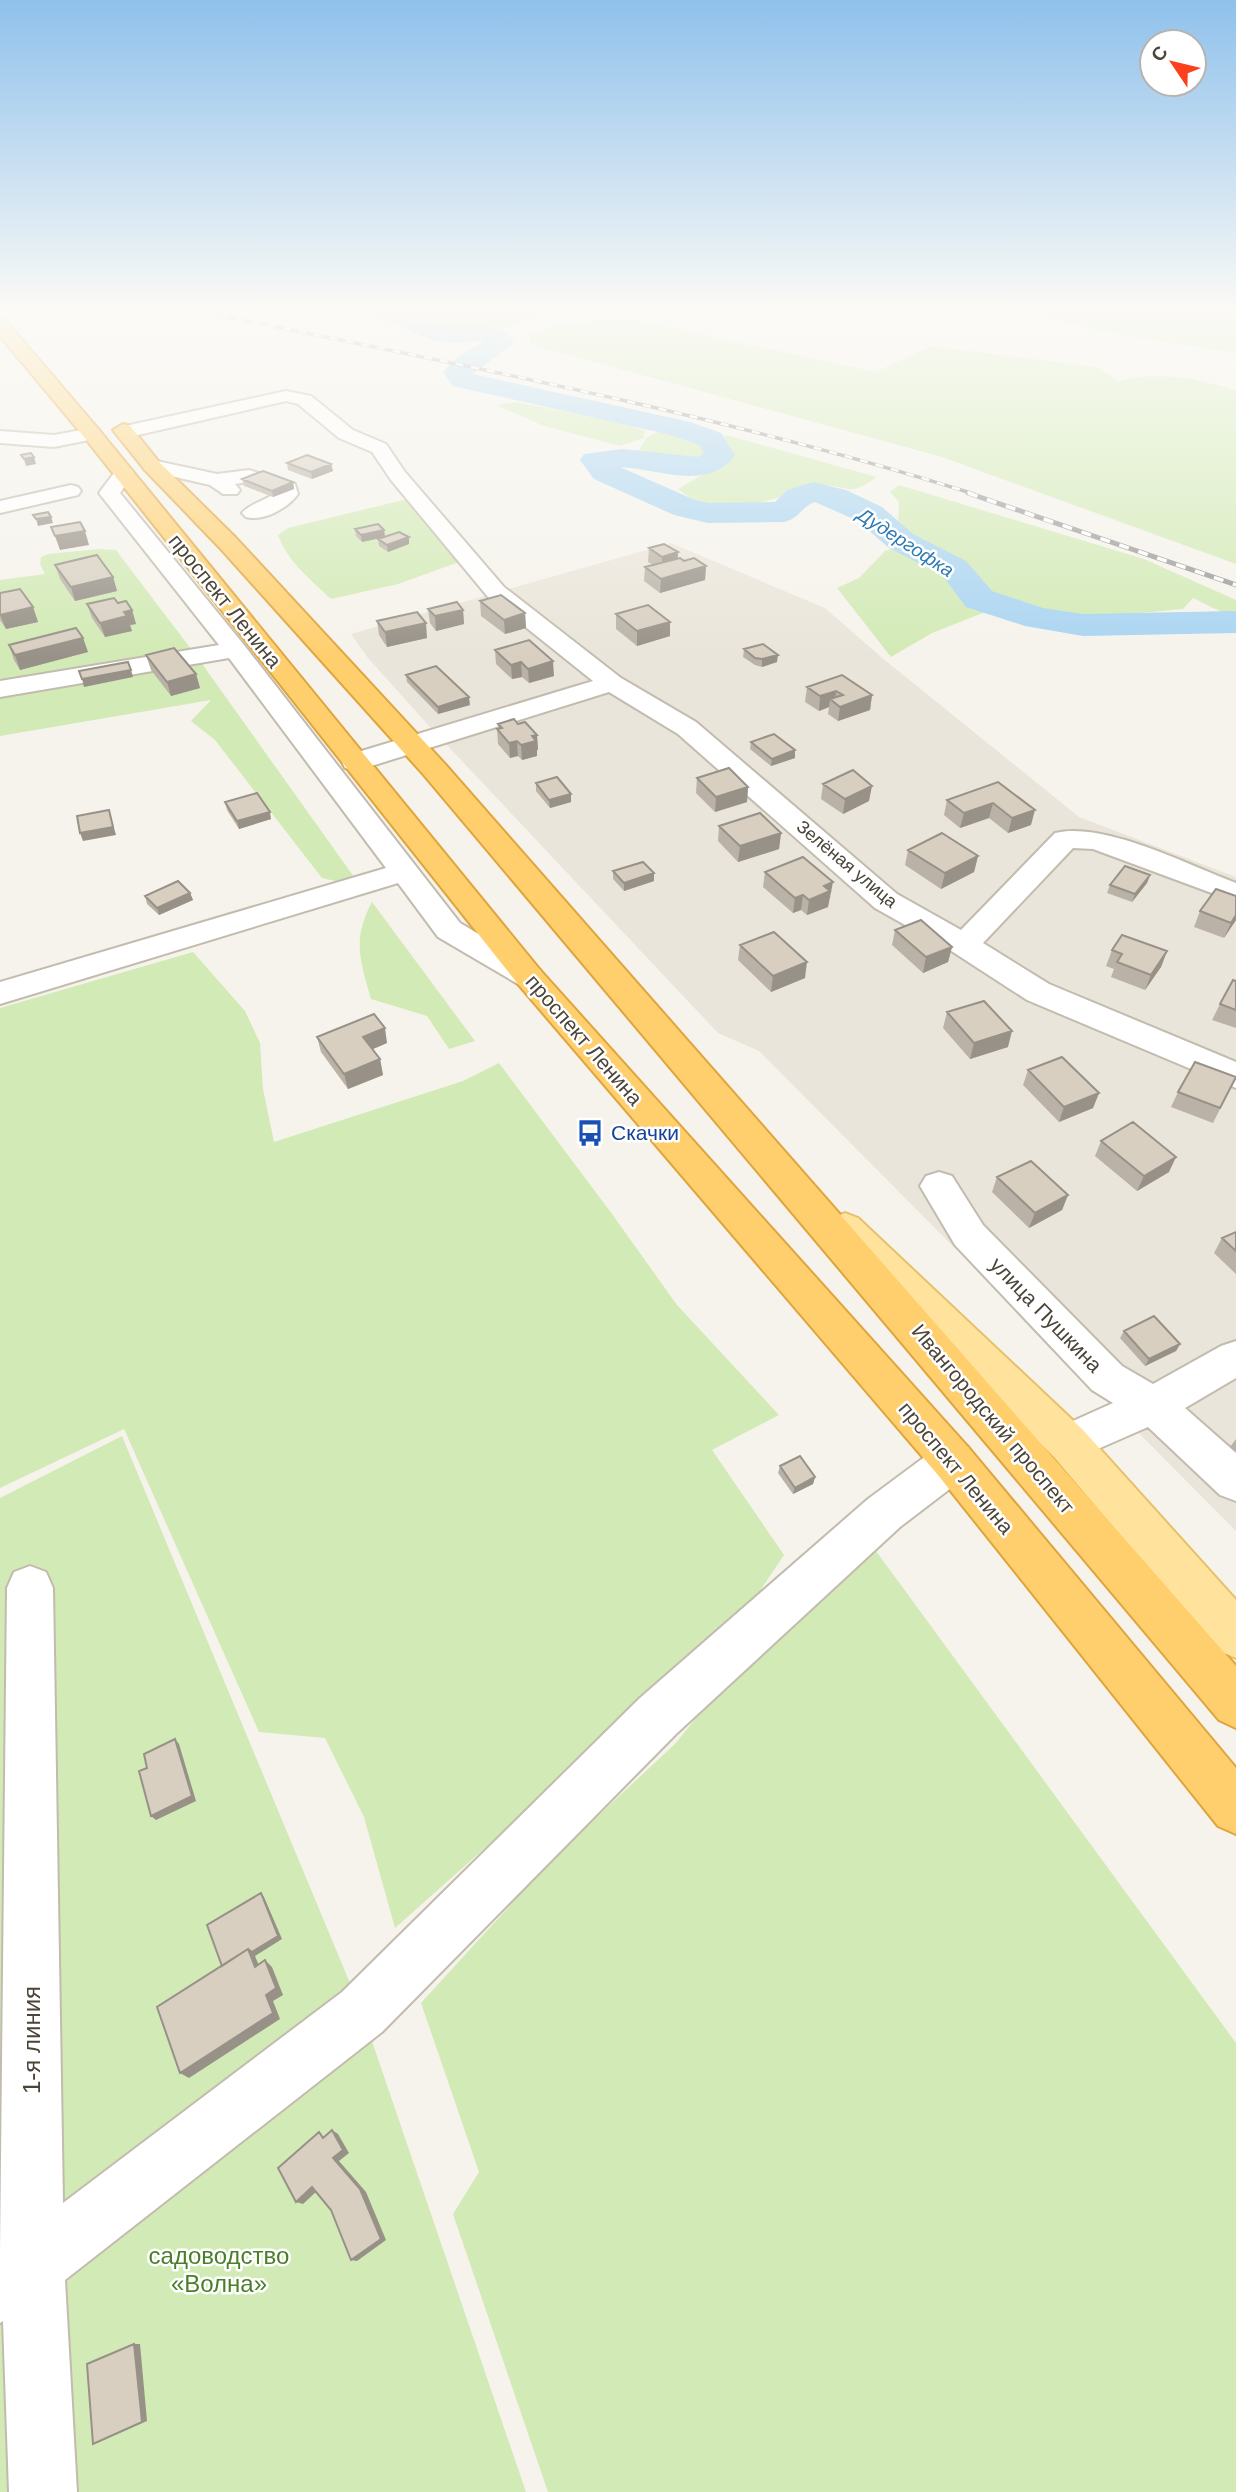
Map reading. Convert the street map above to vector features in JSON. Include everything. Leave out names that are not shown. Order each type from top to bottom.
[{"type":"highway","name":"проспект Ленина","points":[[85,425],[529,977],[953,1461],[1236,1808]]},
{"type":"highway","name":"проспект Ленина","points":[[119,425],[152,466],[228,543],[413,745],[702,1083],[751,1135]]},
{"type":"highway","name":"Ивангородский проспект","points":[[751,1135],[1236,1703]]},
{"type":"main road","name":"проспект Ленина","points":[[751,1135],[1069,1443],[1236,1635]]},
{"type":"street","name":"Зелёная улица","points":[[125,432],[155,425]]},
{"type":"street","name":"Зелёная улица","points":[[335,425],[346,434],[379,448],[398,477],[496,592],[612,683],[687,728],[886,901],[964,945],[1038,992],[1236,1076]]},
{"type":"street","points":[[0,437],[54,441],[92,434]]},
{"type":"street","points":[[152,466],[235,496],[256,520],[228,543]]},
{"type":"street","points":[[124,473],[109,493],[235,650],[449,930],[529,977]]},
{"type":"street","points":[[0,507],[71,491]]},
{"type":"street","points":[[105,527],[131,521]]},
{"type":"street","points":[[148,582],[175,576]]},
{"type":"street","points":[[164,604],[192,597]]},
{"type":"street","points":[[0,689],[235,650]]},
{"type":"street","points":[[355,762],[612,683]]},
{"type":"street","points":[[964,945],[1065,839],[1097,840],[1236,893]]},
{"type":"street","points":[[0,993],[404,873]]},
{"type":"street","name":"улица Пушкина","points":[[939,1186],[969,1235],[1107,1378],[1153,1405],[1236,1481]]},
{"type":"street","points":[[1069,1443],[1153,1405],[1236,1358]]},
{"type":"street","points":[[17,2278],[362,2012],[658,1716],[884,1513],[953,1461]]},
{"type":"street","name":"1-я линия","points":[[30,1588],[17,2278],[43,2492]]},
{"type":"shaded area","points":[[671,543],[825,608],[881,657],[1079,817],[1236,877],[1236,1531],[759,1051],[718,1033],[430,727],[368,658],[351,634]]},
{"type":"green space","points":[[630,425],[645,431],[644,438],[620,446],[544,426]]},
{"type":"green space","points":[[826,425],[1236,425],[1236,564],[942,457]]},
{"type":"green space","points":[[657,432],[690,436],[708,447],[709,457],[683,463],[636,455],[647,437]]},
{"type":"green space","points":[[726,435],[877,477],[854,489],[825,486],[750,504],[712,505],[694,500],[678,489],[726,461],[727,453],[720,440]]},
{"type":"green space","points":[[899,485],[1144,559],[1236,600],[1236,619],[1193,598],[1183,609],[1087,618],[1054,616],[989,594],[961,564],[898,527],[899,502],[890,492]]},
{"type":"green space","points":[[407,499],[459,562],[398,584],[331,599],[293,562],[278,535],[288,528]]},
{"type":"green space","points":[[900,546],[944,566],[988,611],[932,633],[891,657],[837,588],[859,578],[885,551]]},
{"type":"green space","points":[[116,550],[191,649],[173,650],[200,661],[354,877],[340,882],[322,878],[215,740],[191,721],[211,700],[0,736],[0,580],[45,574],[40,564],[41,557],[48,554]]},
{"type":"green space","points":[[372,902],[475,1041],[449,1049],[427,1016],[371,999],[361,961],[360,939]]},
{"type":"green space","points":[[193,952],[245,1011],[260,1043],[263,1089],[274,1142],[463,1081],[499,1063],[677,1305],[779,1415],[712,1450],[784,1555],[739,1622],[395,1928],[364,1817],[325,1738],[259,1732],[124,1429],[0,1488],[0,1008]]},
{"type":"green space","name":"садоводство «Волна»","points":[[122,1436],[362,2012],[526,2492],[0,2492],[0,1498]]},
{"type":"green space","points":[[876,1551],[1236,2043],[1236,2492],[548,2492],[453,2214],[479,2172],[421,2003],[558,1853],[675,1744],[734,1671],[830,1575]]},
{"type":"building","points":[[31,453],[34,457],[24,459],[21,455]]},
{"type":"building","points":[[307,455],[331,464],[311,472],[287,463]]},
{"type":"building","points":[[263,471],[293,482],[272,491],[242,479]]},
{"type":"building","points":[[48,512],[51,517],[36,519],[33,515]]},
{"type":"building","points":[[80,522],[85,531],[55,536],[51,527]]},
{"type":"building","points":[[378,524],[384,530],[361,535],[355,529]]},
{"type":"building","points":[[399,532],[409,537],[387,545],[378,539]]},
{"type":"building","points":[[664,544],[678,552],[662,557],[649,548]]},
{"type":"building","points":[[97,555],[113,577],[71,587],[55,565]]},
{"type":"building","points":[[680,558],[684,561],[694,558],[706,566],[661,579],[645,567]]},
{"type":"building","points":[[20,589],[33,607],[0,615],[0,593]]},
{"type":"building","points":[[501,595],[525,613],[504,620],[480,601]]},
{"type":"building","points":[[114,598],[118,603],[126,601],[132,610],[124,612],[127,616],[100,623],[87,604]]},
{"type":"building","points":[[457,602],[463,610],[435,616],[428,609]]},
{"type":"building","points":[[648,605],[670,622],[637,631],[616,614]]},
{"type":"building","points":[[417,612],[426,623],[385,632],[377,621]]},
{"type":"building","points":[[76,628],[83,638],[15,655],[9,645]]},
{"type":"building","points":[[529,640],[553,661],[528,669],[521,662],[511,665],[495,650]]},
{"type":"building","points":[[763,644],[778,655],[755,658],[744,649]]},
{"type":"building","points":[[174,648],[196,674],[167,682],[146,655]]},
{"type":"building","points":[[128,662],[131,670],[82,679],[79,671]]},
{"type":"building","points":[[436,666],[469,697],[438,707],[406,675]]},
{"type":"building","points":[[842,675],[872,695],[840,707],[830,699],[843,695],[836,691],[820,696],[807,687]]},
{"type":"building","points":[[514,719],[518,724],[525,722],[537,735],[532,736],[536,741],[521,745],[517,741],[509,743],[497,729],[502,728],[498,724]]},
{"type":"building","points":[[774,734],[795,750],[772,759],[751,742]]},
{"type":"building","points":[[729,768],[748,787],[716,797],[697,778]]},
{"type":"building","points":[[853,770],[872,786],[845,799],[823,784]]},
{"type":"building","points":[[557,777],[571,794],[549,800],[536,783]]},
{"type":"building","points":[[998,782],[1035,810],[1012,818],[993,803],[964,813],[947,800]]},
{"type":"building","points":[[257,793],[270,812],[237,821],[225,802]]},
{"type":"building","points":[[109,810],[113,827],[80,833],[77,816]]},
{"type":"building","points":[[760,813],[781,833],[740,846],[719,826]]},
{"type":"building","points":[[942,833],[978,856],[945,873],[908,850]]},
{"type":"building","points":[[803,857],[833,882],[824,886],[830,891],[809,900],[803,895],[795,898],[765,872]]},
{"type":"building","points":[[643,862],[654,873],[624,883],[613,871]]},
{"type":"building","points":[[1125,866],[1150,875],[1135,894],[1110,885]]},
{"type":"building","points":[[178,881],[190,893],[157,908],[145,896]]},
{"type":"building","points":[[1216,889],[1236,896],[1236,915],[1231,923],[1200,911]]},
{"type":"building","points":[[921,920],[952,947],[926,957],[895,930]]},
{"type":"building","points":[[774,932],[807,962],[773,976],[740,945]]},
{"type":"building","points":[[1122,935],[1167,951],[1151,975],[1117,962],[1122,954],[1112,950]]},
{"type":"building","points":[[1233,980],[1236,981],[1236,1010],[1220,1004]]},
{"type":"building","points":[[984,1001],[1012,1031],[974,1043],[947,1012]]},
{"type":"building","points":[[374,1014],[385,1028],[363,1037],[380,1059],[344,1074],[317,1037]]},
{"type":"building","points":[[1062,1057],[1099,1093],[1064,1107],[1028,1070]]},
{"type":"building","points":[[1195,1062],[1236,1077],[1220,1108],[1178,1092]]},
{"type":"building","points":[[1133,1122],[1176,1157],[1144,1176],[1101,1141]]},
{"type":"building","points":[[1031,1161],[1068,1195],[1035,1213],[997,1177]]},
{"type":"building","points":[[1236,1232],[1236,1251],[1222,1238]]},
{"type":"building","points":[[1154,1316],[1180,1344],[1149,1359],[1124,1331]]},
{"type":"building","points":[[800,1456],[815,1477],[795,1488],[780,1466]]},
{"type":"building","points":[[175,1739],[192,1796],[151,1816],[139,1771],[147,1768],[144,1754]]},
{"type":"building","points":[[261,1893],[278,1936],[252,1952],[248,1949],[222,1966],[207,1925]]},
{"type":"building","points":[[248,1949],[255,1967],[265,1960],[276,1988],[266,1995],[273,2013],[180,2073],[157,2007]]},
{"type":"building","points":[[332,2130],[343,2150],[333,2158],[360,2189],[381,2239],[351,2260],[331,2210],[312,2187],[296,2202],[278,2168],[319,2132],[323,2138]]},
{"type":"building","points":[[134,2344],[142,2422],[93,2444],[87,2364]]},
{"type":"waterway","name":"Дудергофка","points":[[668,425],[710,439],[720,455],[705,467],[623,458],[595,460],[605,472],[685,508],[708,513],[784,512],[798,497],[813,492],[835,497],[870,514],[901,541],[954,568],[979,599],[1038,618],[1083,625],[1236,622]]},
{"type":"railway","points":[[726,425],[974,494]]},
{"type":"railway","points":[[968,493],[1236,585]]},
{"type":"place","name":"Скачки","points":[[590,1133]]}]
